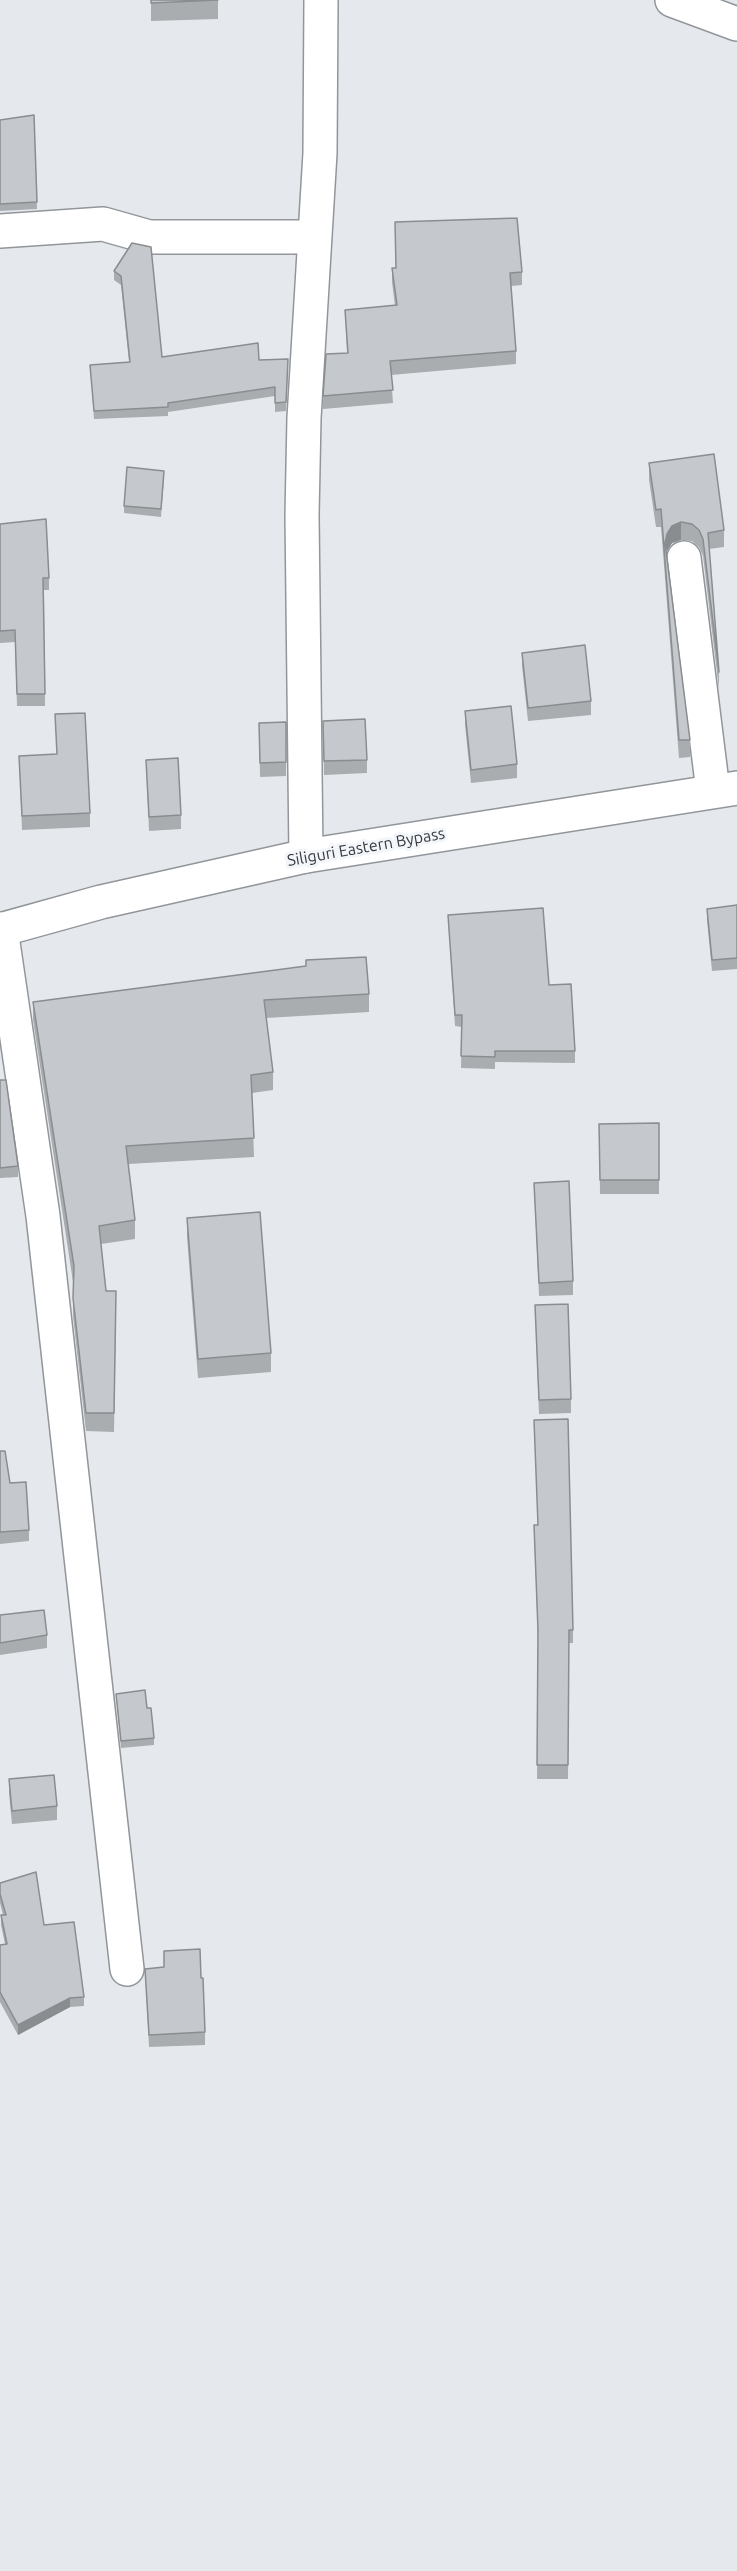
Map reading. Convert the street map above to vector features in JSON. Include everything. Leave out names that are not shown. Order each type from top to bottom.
[{"type":"street","points":[[306,856],[302,504],[320,153],[321,0]]},
{"type":"street","points":[[672,0],[737,24]]},
{"type":"street","points":[[0,231],[103,224],[149,237],[315,237]]},
{"type":"street","points":[[684,558],[725,790]]},
{"type":"street","name":"Siliguri Eastern Bypass","points":[[1,930],[101,902],[306,856],[725,790]]},
{"type":"street","points":[[1,930],[43,1216],[127,1969]]},
{"type":"building","points":[[151,0],[218,0],[151,3]]},
{"type":"building","points":[[34,115],[37,202],[0,204],[0,120]]},
{"type":"building","points":[[517,218],[522,272],[510,273],[516,351],[390,361],[393,390],[323,396],[326,354],[348,353],[345,310],[397,305],[392,268],[396,268],[395,222]]},
{"type":"building","points":[[132,243],[151,247],[162,357],[258,343],[259,360],[288,359],[286,402],[275,403],[275,387],[168,403],[168,407],[94,411],[90,365],[130,362],[121,276],[114,271]]},
{"type":"building","points":[[714,454],[724,530],[708,533],[719,672],[703,539],[699,530],[692,524],[681,522],[672,526],[665,543],[690,740],[679,740],[661,509],[656,510],[649,463]]},
{"type":"building","points":[[127,467],[164,471],[161,509],[124,506]]},
{"type":"building","points":[[46,519],[49,578],[43,578],[45,694],[17,694],[15,630],[0,631],[0,524]]},
{"type":"building","points":[[585,645],[591,701],[528,708],[522,653]]},
{"type":"building","points":[[511,706],[517,764],[471,770],[465,711]]},
{"type":"building","points":[[85,713],[90,813],[22,816],[19,756],[57,754],[55,714]]},
{"type":"building","points":[[365,719],[367,760],[324,761],[323,721]]},
{"type":"building","points":[[286,722],[286,762],[260,763],[259,723]]},
{"type":"building","points":[[178,758],[181,815],[149,817],[146,760]]},
{"type":"building","points":[[737,905],[737,958],[712,960],[707,909]]},
{"type":"building","points":[[543,908],[549,985],[571,984],[575,1051],[495,1051],[495,1057],[461,1056],[462,1015],[455,1015],[448,915]]},
{"type":"building","points":[[366,957],[369,994],[264,1000],[273,1072],[251,1075],[254,1138],[126,1146],[135,1220],[99,1226],[106,1291],[116,1291],[114,1413],[86,1413],[73,1298],[74,1266],[33,1002],[306,966],[306,960]]},
{"type":"building","points":[[0,1080],[6,1080],[18,1166],[0,1168]]},
{"type":"building","points":[[659,1123],[659,1180],[600,1180],[599,1124]]},
{"type":"building","points":[[569,1181],[573,1281],[539,1283],[534,1183]]},
{"type":"building","points":[[260,1212],[271,1353],[198,1359],[187,1218]]},
{"type":"building","points":[[568,1304],[571,1399],[539,1400],[535,1305]]},
{"type":"building","points":[[568,1419],[573,1630],[569,1630],[568,1765],[537,1765],[538,1630],[534,1525],[538,1525],[534,1420]]},
{"type":"building","points":[[0,1451],[5,1451],[10,1483],[26,1482],[29,1530],[0,1532]]},
{"type":"building","points":[[44,1610],[47,1635],[0,1643],[0,1615]]},
{"type":"building","points":[[145,1690],[147,1708],[151,1708],[154,1738],[121,1741],[116,1694]]},
{"type":"building","points":[[54,1775],[57,1806],[12,1811],[9,1779]]},
{"type":"building","points":[[36,1872],[44,1925],[74,1922],[84,1997],[70,1998],[18,2025],[0,1992],[0,1945],[7,1944],[1,1915],[6,1915],[0,1894],[0,1883]]},
{"type":"building","points":[[200,1949],[205,2032],[149,2035],[145,1969],[164,1967],[164,1951]]}]
